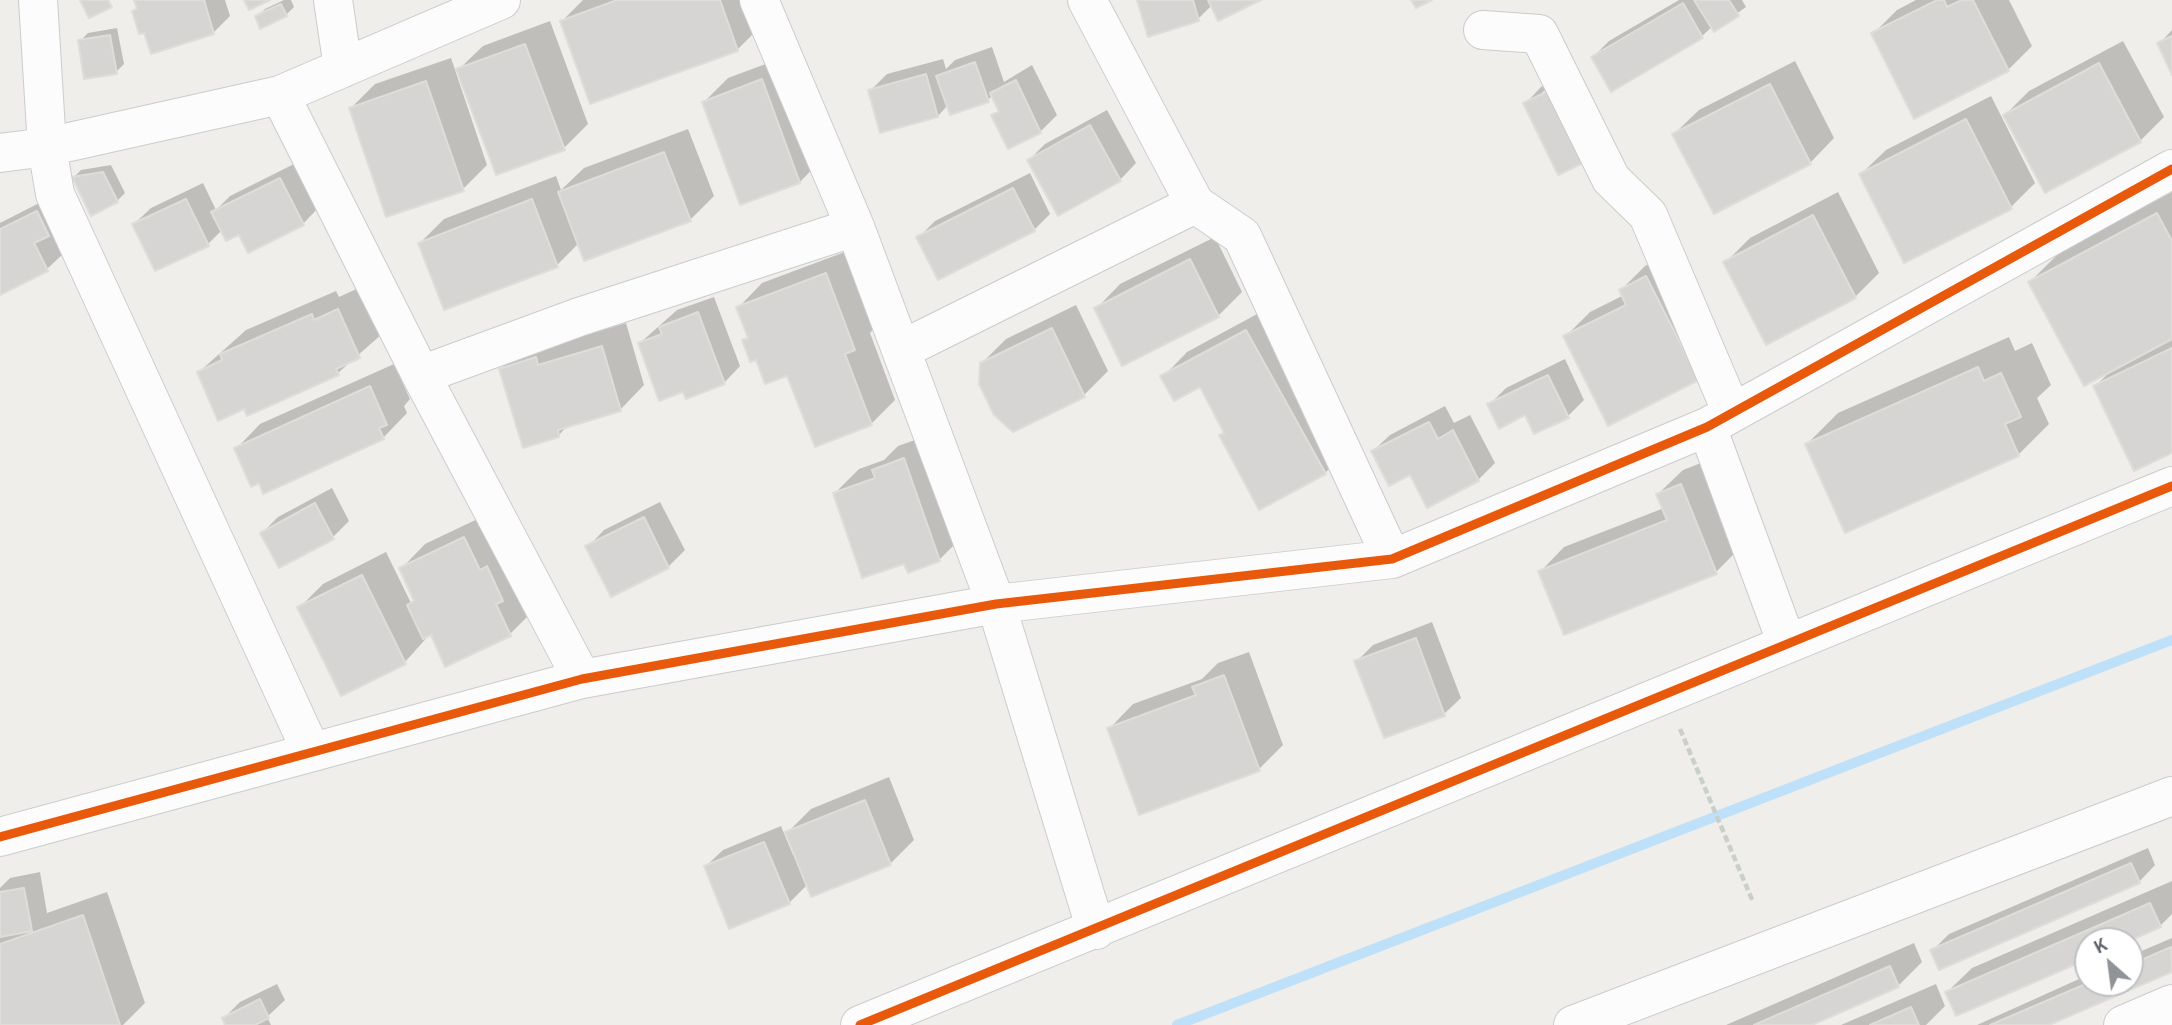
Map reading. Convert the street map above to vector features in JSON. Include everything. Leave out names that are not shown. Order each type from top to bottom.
[{"type":"street","points":[[38,0],[47,147],[55,194],[311,751]]},
{"type":"street","points":[[333,0],[343,68]]},
{"type":"street","points":[[0,153],[47,147],[280,95],[501,0]]},
{"type":"street","points":[[759,0],[855,227],[996,604],[1096,930]]},
{"type":"street","points":[[1087,0],[1195,204],[1242,236],[1392,559]]},
{"type":"street","points":[[1483,30],[1539,34],[1611,179],[1648,215],[1720,420],[1787,645]]},
{"type":"street","points":[[280,95],[421,375],[582,679]]},
{"type":"street","points":[[0,837],[582,679],[996,604],[1392,559],[1720,420],[2172,169]]},
{"type":"street","points":[[902,349],[1195,204]]},
{"type":"street","points":[[421,375],[579,317],[855,227]]},
{"type":"street","points":[[860,1025],[2172,486]]},
{"type":"street","points":[[1573,1025],[2170,802]]},
{"type":"street","points":[[2123,1025],[2172,1004]]},
{"type":"path","points":[[1666,694],[1753,902]]},
{"type":"building","points":[[80,0],[108,0],[112,7],[89,18]]},
{"type":"building","points":[[134,0],[204,0],[214,34],[151,54],[144,33],[139,34],[132,11],[137,9]]},
{"type":"building","points":[[244,0],[270,0],[249,10]]},
{"type":"building","points":[[617,0],[720,0],[738,51],[590,104],[560,21]]},
{"type":"building","points":[[1137,0],[1193,0],[1199,21],[1148,37]]},
{"type":"building","points":[[1208,0],[1261,0],[1218,21]]},
{"type":"building","points":[[1411,0],[1432,0],[1416,8]]},
{"type":"building","points":[[1694,0],[1729,0],[1739,16],[1714,32]]},
{"type":"building","points":[[1937,0],[1944,0],[1947,7],[1962,0],[1973,0],[2009,71],[1914,119],[1871,33]]},
{"type":"building","points":[[1683,3],[1703,38],[1611,92],[1591,57]]},
{"type":"building","points":[[281,4],[287,16],[260,29],[255,16]]},
{"type":"building","points":[[110,35],[117,74],[84,79],[78,40]]},
{"type":"building","points":[[2172,36],[2172,75],[2157,43]]},
{"type":"building","points":[[525,44],[565,150],[496,175],[456,69]]},
{"type":"building","points":[[975,62],[989,102],[950,115],[936,76]]},
{"type":"building","points":[[2099,63],[2141,142],[2045,193],[2003,115]]},
{"type":"building","points":[[926,74],[938,117],[880,133],[868,90]]},
{"type":"building","points":[[762,79],[800,183],[740,205],[702,102]]},
{"type":"building","points":[[1016,80],[1041,133],[1008,149],[991,115],[999,112],[990,93]]},
{"type":"building","points":[[426,81],[464,191],[386,217],[349,108]]},
{"type":"building","points":[[1770,84],[1811,164],[1714,214],[1672,134]]},
{"type":"building","points":[[1557,87],[1592,159],[1558,175],[1523,103]]},
{"type":"building","points":[[1966,119],[2012,209],[1904,263],[1859,174]]},
{"type":"building","points":[[1090,125],[1121,181],[1058,216],[1027,160]]},
{"type":"building","points":[[664,152],[691,221],[584,261],[558,192]]},
{"type":"building","points":[[103,172],[118,202],[91,216],[72,177]]},
{"type":"building","points":[[280,178],[304,225],[248,253],[239,235],[226,241],[211,212]]},
{"type":"building","points":[[1013,188],[1035,231],[938,280],[916,237]]},
{"type":"building","points":[[186,199],[209,246],[155,271],[132,224]]},
{"type":"building","points":[[532,199],[558,267],[444,310],[418,243]]},
{"type":"building","points":[[37,211],[49,236],[34,243],[48,271],[0,295],[0,229]]},
{"type":"building","points":[[2157,213],[2172,241],[2172,339],[2084,386],[2028,282]]},
{"type":"building","points":[[1813,215],[1856,298],[1766,345],[1723,262]]},
{"type":"building","points":[[1190,259],[1219,317],[1122,366],[1094,308]]},
{"type":"building","points":[[826,273],[855,350],[845,354],[872,425],[815,447],[787,376],[765,384],[756,360],[750,362],[742,340],[748,338],[736,307]]},
{"type":"building","points":[[1646,276],[1699,380],[1608,426],[1563,336],[1626,305],[1619,290]]},
{"type":"building","points":[[338,309],[360,358],[336,369],[339,375],[247,416],[244,409],[218,421],[197,372],[222,360],[220,354],[312,314],[314,320]]},
{"type":"building","points":[[698,312],[725,384],[686,399],[683,392],[659,401],[638,343],[662,334],[659,327]]},
{"type":"building","points":[[1052,328],[1085,397],[1013,432],[994,415],[979,384],[980,363]]},
{"type":"building","points":[[1246,330],[1326,474],[1259,510],[1219,435],[1224,433],[1200,387],[1174,401],[1160,376]]},
{"type":"building","points":[[602,346],[621,411],[558,430],[559,437],[523,448],[499,369],[536,357],[538,365]]},
{"type":"building","points":[[2172,348],[2172,453],[2134,471],[2093,386]]},
{"type":"building","points":[[1978,367],[1984,381],[2001,373],[2021,417],[2005,424],[2019,456],[1845,533],[1805,444]]},
{"type":"building","points":[[1548,375],[1569,418],[1534,434],[1525,415],[1499,429],[1487,404]]},
{"type":"building","points":[[370,386],[387,425],[379,428],[384,439],[263,494],[259,483],[251,487],[234,448]]},
{"type":"building","points":[[1429,422],[1438,439],[1453,430],[1479,481],[1427,508],[1410,475],[1389,486],[1371,451]]},
{"type":"building","points":[[904,458],[940,561],[908,573],[904,564],[862,578],[833,493],[875,478],[872,470]]},
{"type":"building","points":[[1681,484],[1717,574],[1564,635],[1538,571],[1667,520],[1656,494]]},
{"type":"building","points":[[315,503],[334,539],[279,568],[260,533]]},
{"type":"building","points":[[644,517],[669,568],[611,597],[585,546]]},
{"type":"building","points":[[464,537],[480,570],[487,566],[503,601],[496,604],[511,636],[445,667],[431,635],[423,639],[407,605],[414,601],[399,568]]},
{"type":"building","points":[[362,575],[406,664],[341,696],[297,607]]},
{"type":"building","points":[[1416,638],[1445,716],[1384,738],[1354,661]]},
{"type":"building","points":[[1224,675],[1260,771],[1139,815],[1107,728],[1196,695],[1192,687]]},
{"type":"building","points":[[865,800],[891,865],[811,897],[785,832]]},
{"type":"building","points":[[764,842],[790,904],[729,929],[704,866]]},
{"type":"building","points":[[2131,863],[2140,883],[1939,970],[1930,950]]},
{"type":"building","points":[[24,888],[32,931],[0,937],[0,892]]},
{"type":"building","points":[[2150,903],[2161,927],[2144,934],[2144,927],[2095,927]]},
{"type":"building","points":[[83,915],[120,1025],[0,1025],[0,944]]},
{"type":"building","points":[[2074,936],[2074,965],[1956,1016],[1945,992]]},
{"type":"building","points":[[2171,947],[2172,972],[2144,984],[2144,959]]},
{"type":"building","points":[[1890,966],[1899,987],[1812,1025],[1754,1025]]},
{"type":"building","points":[[2074,989],[2074,997],[2114,997],[2049,1025],[1990,1025]]},
{"type":"building","points":[[260,999],[269,1018],[255,1025],[225,1025],[222,1018]]},
{"type":"building","points":[[1911,1007],[1919,1025],[1870,1025]]},
{"type":"waterway","points":[[1177,1025],[2172,640]]},
{"type":"cycle path","points":[[0,837],[582,679],[996,604],[1392,559],[1707,427],[2172,169]]},
{"type":"cycle path","points":[[860,1025],[2172,486]]}]
